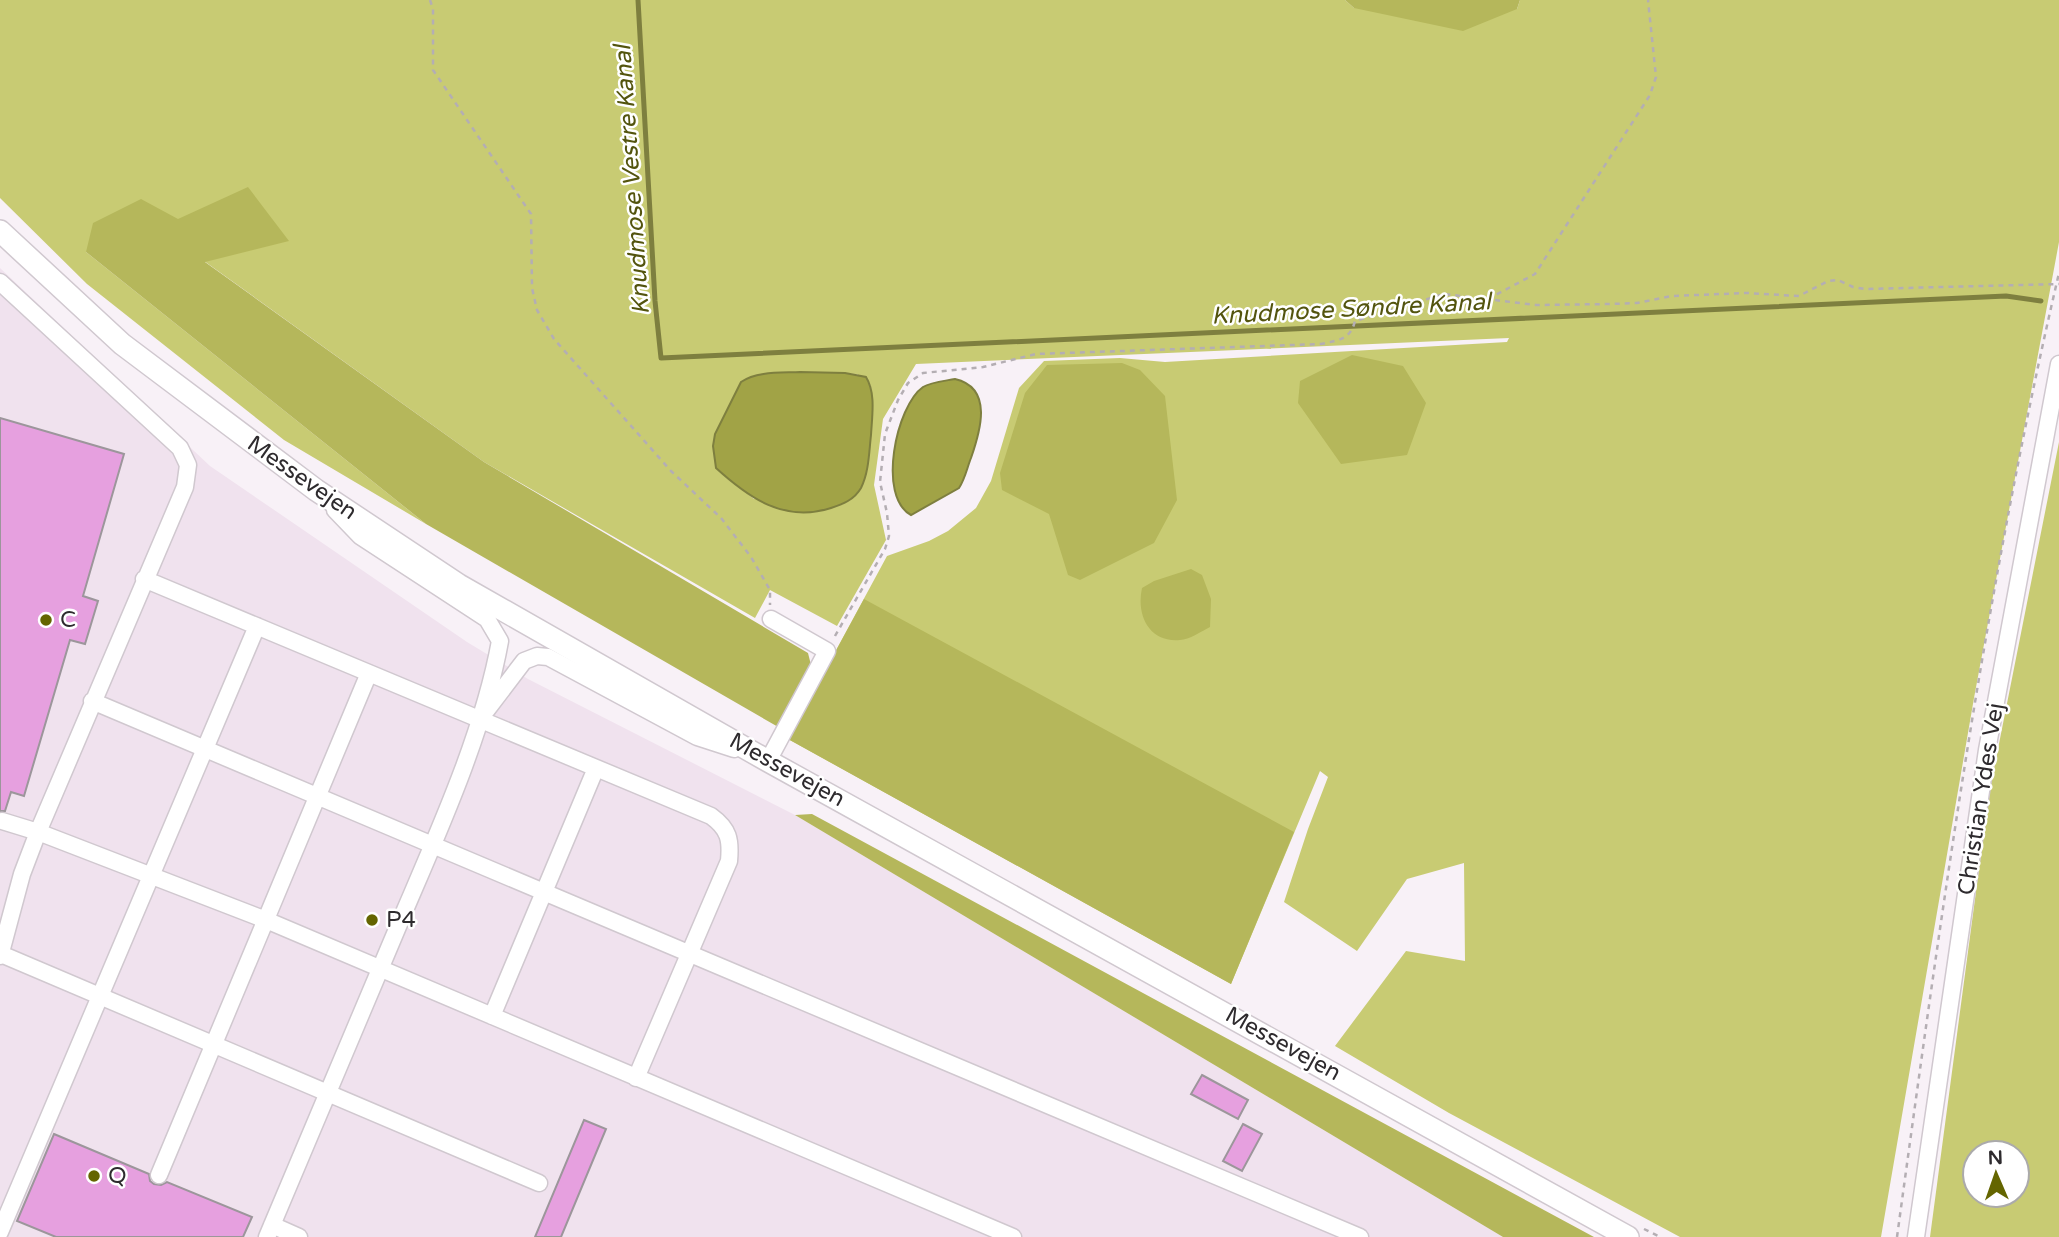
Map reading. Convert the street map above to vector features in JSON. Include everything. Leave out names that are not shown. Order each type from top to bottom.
[{"type":"main road","name":"Messevejen","points":[[0,231],[122,344],[316,490],[470,591],[768,761],[1628,1233]]},
{"type":"street","points":[[0,282],[180,448],[188,465],[185,486],[38,832],[22,874],[0,955],[539,1183]]},
{"type":"street","name":"Christian Ydes Vej","points":[[1916,1237],[1987,750],[2059,364]]},
{"type":"street","points":[[299,1237],[269,1231],[433,845],[481,719],[500,641],[487,619],[360,536],[316,490]]},
{"type":"street","points":[[144,579],[711,816],[723,825],[729,834],[729,861],[636,1077]]},
{"type":"street","points":[[481,719],[524,661],[537,656],[548,657],[697,737],[768,761],[827,651],[771,619]]},
{"type":"street","points":[[0,1232],[257,626]]},
{"type":"street","points":[[159,1175],[369,673]]},
{"type":"street","points":[[92,701],[1360,1237]]},
{"type":"street","points":[[492,1016],[596,768]]},
{"type":"street","points":[[2,821],[38,832],[265,920],[1012,1237]]},
{"type":"path","points":[[430,0],[433,9],[433,70],[531,215],[532,288],[537,310],[554,339],[671,471],[720,518],[751,557],[770,590],[771,619]]},
{"type":"path","points":[[1488,299],[1535,274],[1650,95],[1656,77],[1648,0]]},
{"type":"path","points":[[827,651],[885,550],[889,536],[880,482],[885,434],[908,383],[923,373],[983,367],[1036,354],[1321,344],[1345,339],[1352,331],[1355,321],[1444,294],[1536,305],[1610,304],[1685,295],[1747,293],[1800,296],[1828,281],[1838,280],[1865,289],[2059,284]]},
{"type":"path","points":[[1628,1233],[1660,1237]]},
{"type":"shaded area","points":[[1345,0],[1520,0],[1517,9],[1463,31],[1354,8]]},
{"type":"shaded area","points":[[248,187],[289,241],[205,262],[484,462],[808,653],[812,669],[780,728],[426,524],[86,252],[93,223],[141,199],[178,219]]},
{"type":"shaded area","points":[[0,268],[210,466],[467,642],[528,679],[795,815],[1503,1237],[0,1237]]},
{"type":"shaded area","points":[[1352,355],[1403,366],[1426,403],[1407,455],[1341,464],[1298,403],[1300,381]]},
{"type":"shaded area","points":[[1122,363],[1140,370],[1165,396],[1177,500],[1154,543],[1080,580],[1068,575],[1049,514],[1002,490],[1000,473],[1025,393],[1047,365]]},
{"type":"shaded area","points":[[845,373],[866,377],[872,397],[868,462],[861,488],[844,503],[814,512],[783,510],[754,498],[716,468],[713,446],[715,434],[741,382],[762,374]]},
{"type":"shaded area","points":[[955,379],[975,391],[980,401],[980,424],[974,448],[959,488],[911,515],[901,505],[895,490],[894,451],[898,431],[913,397],[923,387]]},
{"type":"shaded area","points":[[1191,569],[1202,575],[1211,599],[1210,627],[1184,640],[1160,637],[1147,625],[1143,617],[1142,588],[1154,581]]},
{"type":"shaded area","points":[[864,599],[1294,832],[1231,984],[788,739]]},
{"type":"shaded area","points":[[812,814],[1594,1237],[1503,1237],[795,815]]},
{"type":"green space","points":[[0,0],[1345,0],[1354,8],[1517,9],[1520,0],[2059,0],[2059,242],[1974,698],[1881,1237],[1680,1237],[1449,1113],[1335,1046],[1406,951],[1465,961],[1464,863],[1407,879],[1357,951],[1284,902],[1328,777],[1320,771],[1231,984],[788,739],[887,556],[948,531],[976,508],[991,481],[1019,388],[1044,361],[1120,358],[1165,362],[1507,342],[1509,338],[916,364],[883,419],[874,485],[886,540],[837,626],[770,590],[755,618],[484,462],[204,261],[178,219],[86,252],[426,524],[284,440],[87,284],[0,198]],"holes":[[[762,374],[857,374],[871,386],[872,399],[869,451],[861,489],[754,499],[716,468],[715,434],[741,382]]]},
{"type":"green space","points":[[2059,442],[2059,1237],[1930,1237],[1989,794]]},
{"type":"building","name":"C","points":[[0,418],[124,454],[83,596],[98,601],[85,644],[70,640],[24,796],[11,792],[5,811],[0,811]]},
{"type":"building","points":[[1202,1075],[1248,1100],[1238,1119],[1191,1094]]},
{"type":"building","points":[[584,1120],[606,1129],[561,1237],[535,1237]]},
{"type":"building","points":[[1243,1124],[1262,1134],[1242,1171],[1223,1161]]},
{"type":"building","name":"Q","points":[[54,1134],[149,1174],[150,1181],[154,1184],[167,1182],[252,1217],[243,1237],[56,1237],[17,1221]]},
{"type":"waterway","name":"Knudmose Søndre Kanal","points":[[638,0],[655,301],[661,358],[2006,296],[2041,301]]},
{"type":"place","name":"C","points":[[46,620]]},
{"type":"place","name":"P4","points":[[372,920]]},
{"type":"place","name":"Q","points":[[94,1176]]},
{"type":"water label","name":"Knudmose Vestre Kanal","points":[[632,180]]}]
